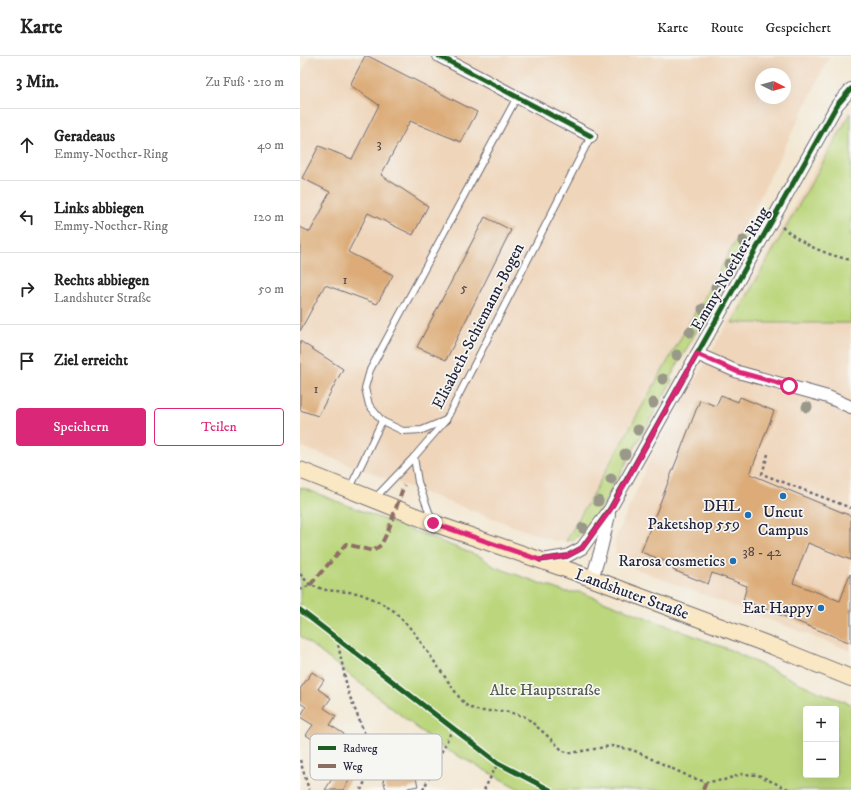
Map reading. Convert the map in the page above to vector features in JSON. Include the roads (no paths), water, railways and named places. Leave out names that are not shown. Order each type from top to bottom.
[{"type":"main road","name":"Landshuter Straße","points":[[300,470],[433,523],[592,579],[772,646],[851,678]]},
{"type":"street","points":[[439,56],[591,136]]},
{"type":"street","name":"Emmy-Noether-Ring","points":[[540,560],[567,556],[582,548],[610,510],[837,105],[851,89]]},
{"type":"street","name":"Emmy-Noether-Ring","points":[[697,354],[738,372],[828,398],[851,407]]},
{"type":"street","name":"Emmy-Noether-Ring","points":[[592,579],[610,510]]},
{"type":"lane","name":"Elisabeth-Schiemann-Bogen","points":[[517,97],[370,370],[365,388],[369,406],[382,421],[403,431],[422,430],[446,420],[591,136]]},
{"type":"lane","points":[[373,500],[414,457],[446,420]]},
{"type":"lane","points":[[349,490],[382,421]]},
{"type":"lane","points":[[414,457],[418,482],[433,523]]},
{"type":"place","name":"Uncut Campus","points":[[783,496]]},
{"type":"place","name":"DHL Paketshop 559","points":[[748,515]]},
{"type":"place","name":"Rarosa cosmetics","points":[[733,561]]},
{"type":"place","name":"Eat Happy","points":[[821,608]]},
{"type":"park label","name":"Alte Hauptstraße","points":[[545,690]]}]
